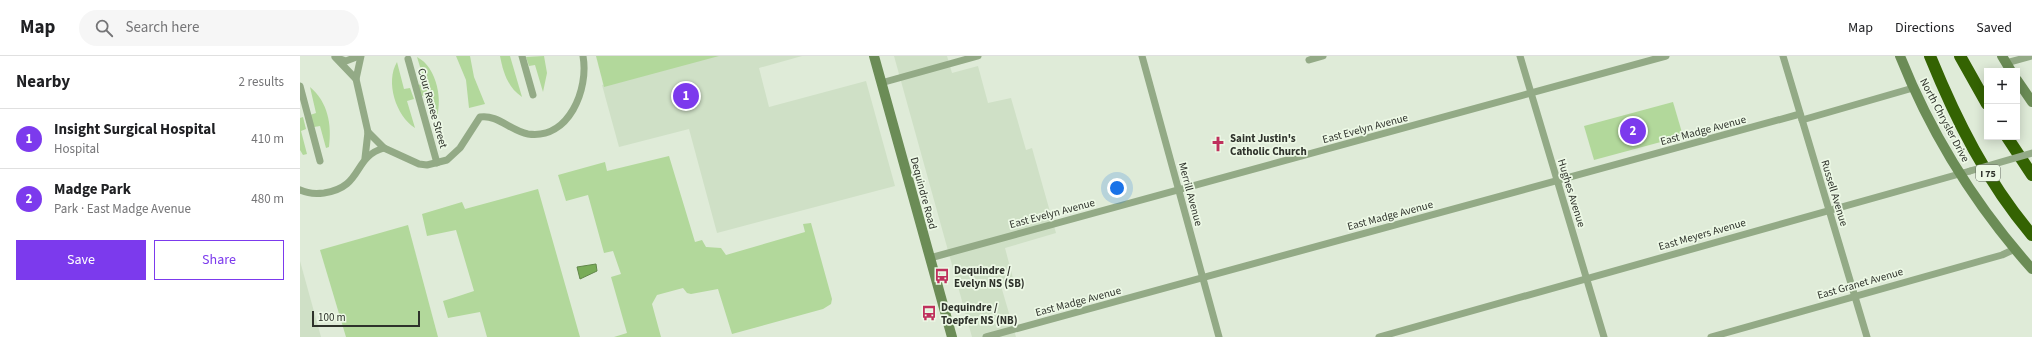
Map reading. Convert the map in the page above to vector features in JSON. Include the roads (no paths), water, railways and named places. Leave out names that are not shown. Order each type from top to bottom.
[{"type":"highway","name":"I 75","points":[[1930,56],[1951,108],[1970,144],[1999,190],[2032,235]]},
{"type":"highway","points":[[1961,56],[1984,98]]},
{"type":"highway","points":[[2009,140],[2032,175]]},
{"type":"main road","name":"Dequindre Road","points":[[874,56],[952,337]]},
{"type":"main road","name":"North Chrysler Drive","points":[[1900,56],[1914,88],[1959,174],[2015,249],[2032,269]]},
{"type":"main road","points":[[2020,84],[2032,102]]},
{"type":"street","points":[[334,57],[346,61],[360,56],[356,79],[368,132],[365,158]]},
{"type":"street","points":[[522,56],[533,95]]},
{"type":"street","points":[[368,132],[384,148],[419,164],[437,163],[454,155],[480,117],[486,116],[493,118],[515,131],[529,134],[542,133],[562,124],[572,114],[579,100],[584,71],[583,56]]},
{"type":"street","points":[[881,83],[978,56]]},
{"type":"street","name":"Merrill Avenue","points":[[1142,56],[1220,337]]},
{"type":"street","points":[[1309,60],[1323,56]]},
{"type":"street","name":"Hughes Avenue","points":[[1520,56],[1604,337]]},
{"type":"street","name":"East Evelyn Avenue","points":[[930,258],[1666,56]]},
{"type":"street","name":"Russell Avenue","points":[[1783,56],[1867,337]]},
{"type":"street","points":[[2006,63],[2032,56]]},
{"type":"street","points":[[334,57],[356,79]]},
{"type":"street","name":"Cour Renee Street","points":[[408,59],[437,163]]},
{"type":"street","points":[[300,86],[320,161]]},
{"type":"street","name":"East Madge Avenue","points":[[986,337],[1557,181],[1914,88]]},
{"type":"street","points":[[300,190],[315,194],[339,190],[349,184],[365,158],[375,151],[384,148]]},
{"type":"street","name":"East Meyers Avenue","points":[[1379,337],[2032,153]]},
{"type":"street","name":"East Granet Avenue","points":[[1711,337],[2005,254],[2015,249]]},
{"type":"place","name":"Insight Surgical Hospital","points":[[686,96]]},
{"type":"place","name":"Madge Park","points":[[1633,131]]},
{"type":"place","name":"Saint Justin's Catholic Church","points":[[1218,144]]},
{"type":"place","name":"Dequindre / Evelyn NS (SB)","points":[[942,276]]},
{"type":"place","name":"Dequindre / Toepfer NS (NB)","points":[[929,313]]}]
